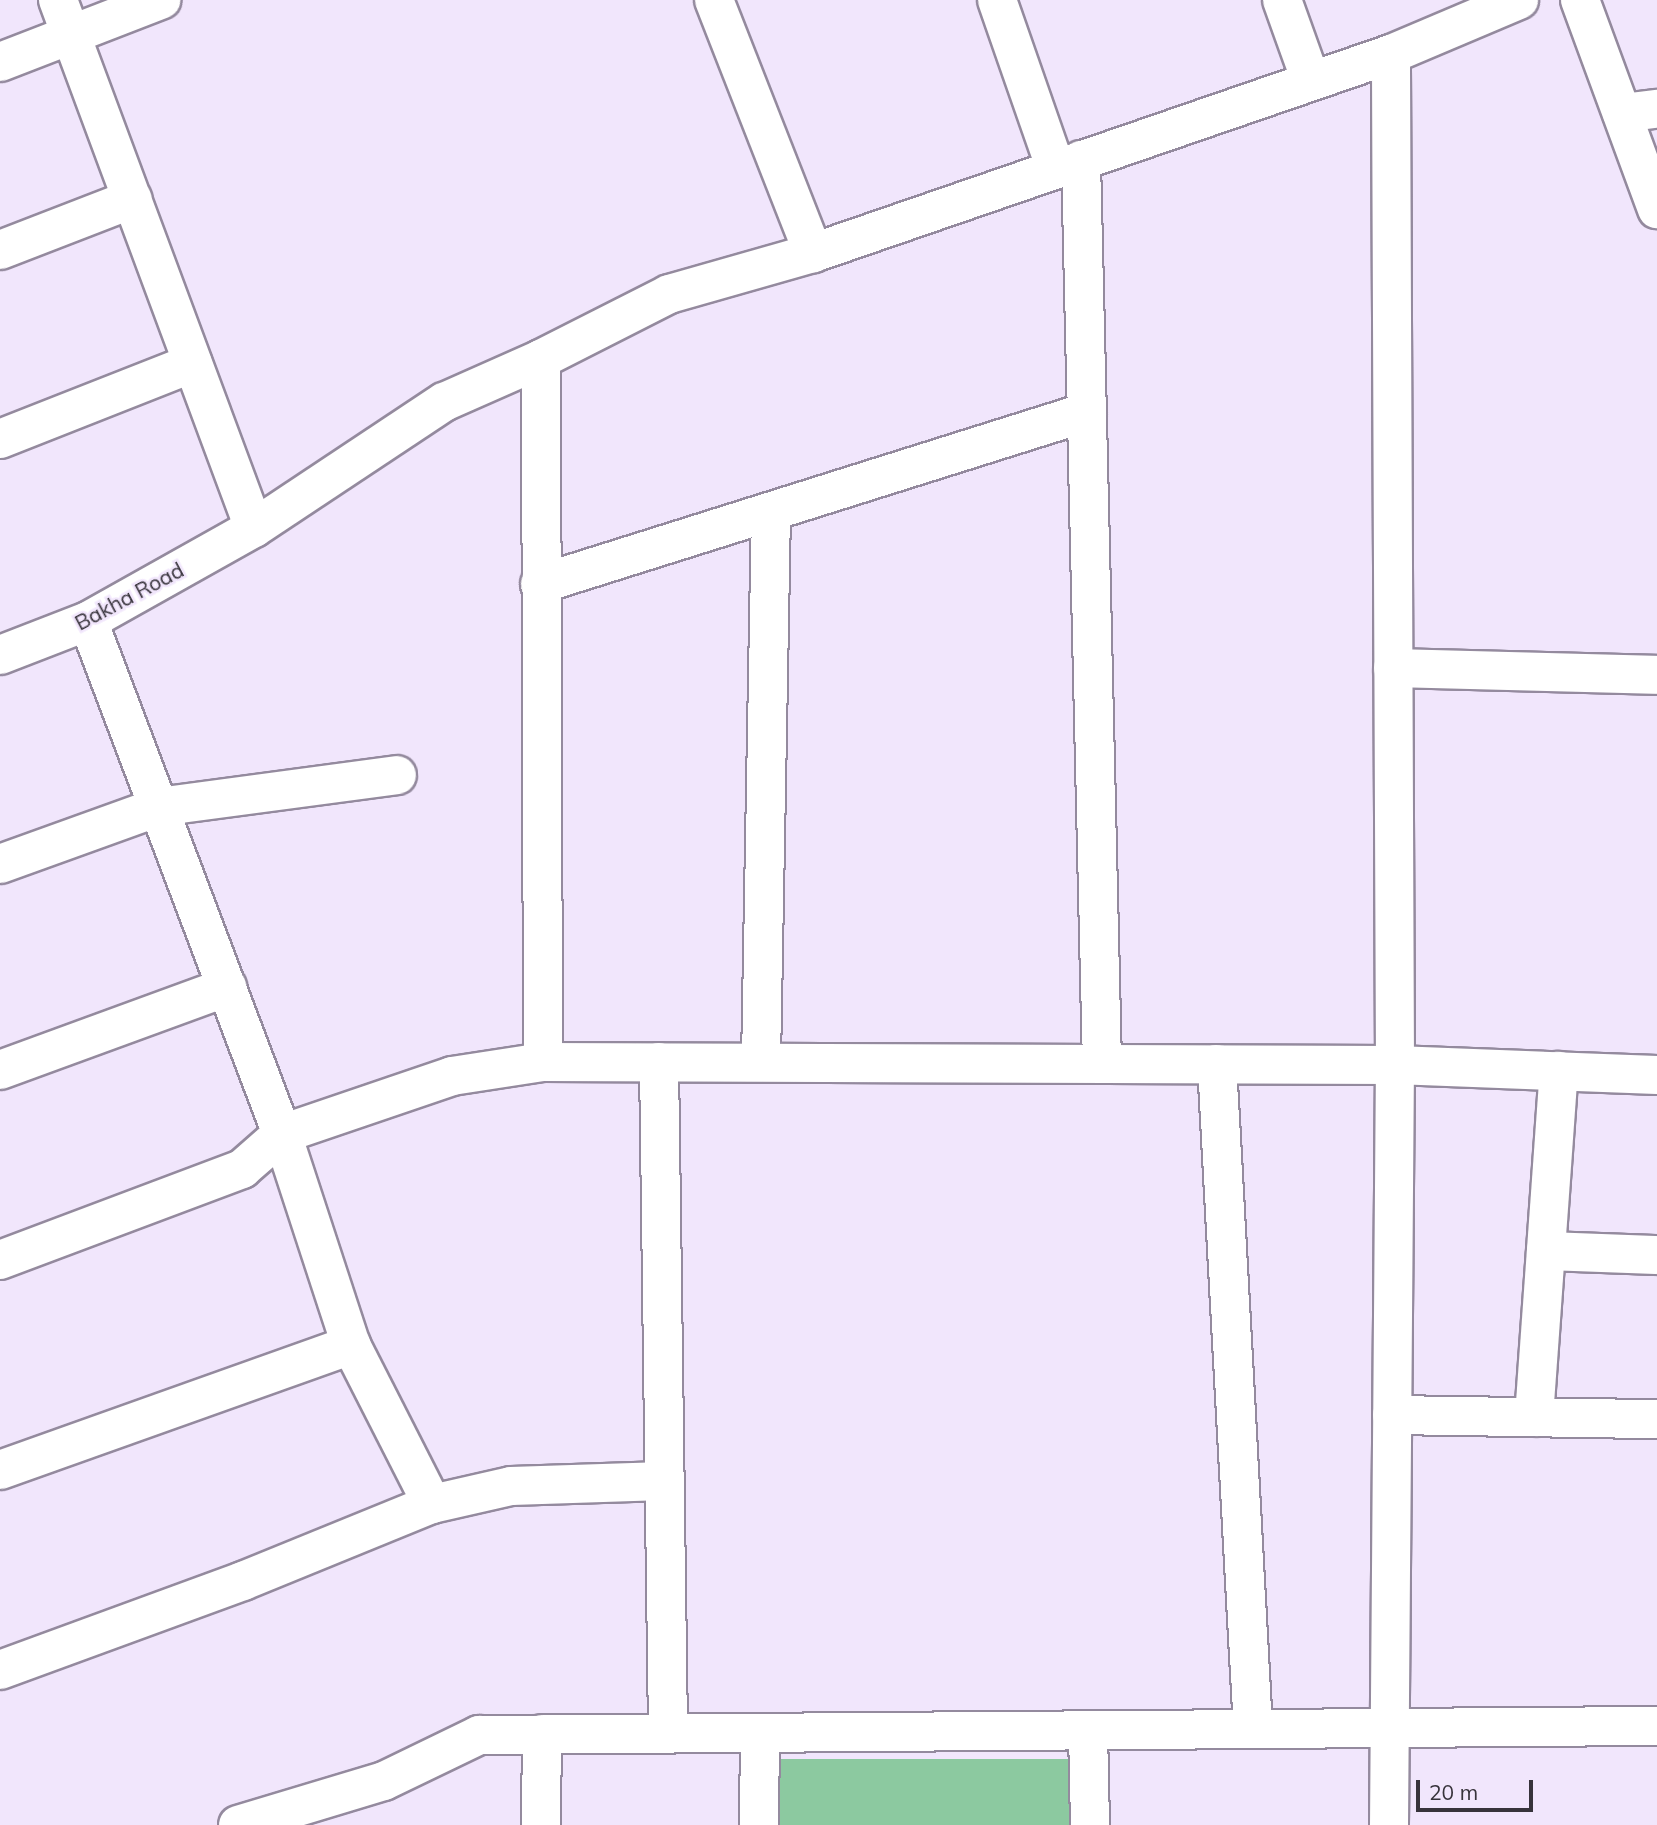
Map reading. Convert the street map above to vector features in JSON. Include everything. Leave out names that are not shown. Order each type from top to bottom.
[{"type":"street","points":[[58,0],[254,528]]},
{"type":"street","points":[[0,62],[162,0]]},
{"type":"street","points":[[714,0],[813,253]]},
{"type":"street","points":[[997,0],[1068,165],[1087,412],[1101,1063]]},
{"type":"street","points":[[1282,0],[1311,80]]},
{"type":"street","name":"Bakha Road","points":[[0,655],[88,621],[254,528],[444,402],[541,359],[669,294],[813,253],[1391,54],[1519,0]]},
{"type":"street","points":[[1580,0],[1639,111],[1657,209]]},
{"type":"street","points":[[1389,1825],[1395,1065],[1391,54]]},
{"type":"street","points":[[0,250],[132,200]]},
{"type":"street","points":[[541,359],[543,1062]]},
{"type":"street","points":[[0,439],[193,363]]},
{"type":"street","points":[[540,584],[1087,412]]},
{"type":"street","points":[[761,1062],[771,512]]},
{"type":"street","points":[[88,621],[282,1134],[351,1345],[432,1504]]},
{"type":"street","points":[[1393,668],[1657,675]]},
{"type":"street","points":[[0,864],[158,807],[397,775]]},
{"type":"street","points":[[0,1070],[227,987]]},
{"type":"street","points":[[0,1260],[242,1169],[282,1134],[452,1076],[543,1062],[1395,1065],[1657,1075]]},
{"type":"street","points":[[659,1062],[668,1734]]},
{"type":"street","points":[[1217,1064],[1253,1729]]},
{"type":"street","points":[[1534,1417],[1559,1071]]},
{"type":"street","points":[[1546,1251],[1657,1255]]},
{"type":"street","points":[[0,1469],[351,1345]]},
{"type":"street","points":[[1392,1415],[1657,1419]]},
{"type":"street","points":[[0,1670],[243,1581],[432,1504],[511,1486],[664,1482]]},
{"type":"street","points":[[238,1825],[384,1781],[479,1735],[1657,1726]]},
{"type":"street","points":[[1088,1730],[1090,1825]]},
{"type":"street","points":[[760,1733],[760,1825]]},
{"type":"street","points":[[541,1825],[542,1734]]},
{"type":"green space","points":[[779,1759],[1075,1759],[1075,1825],[779,1825]]}]
